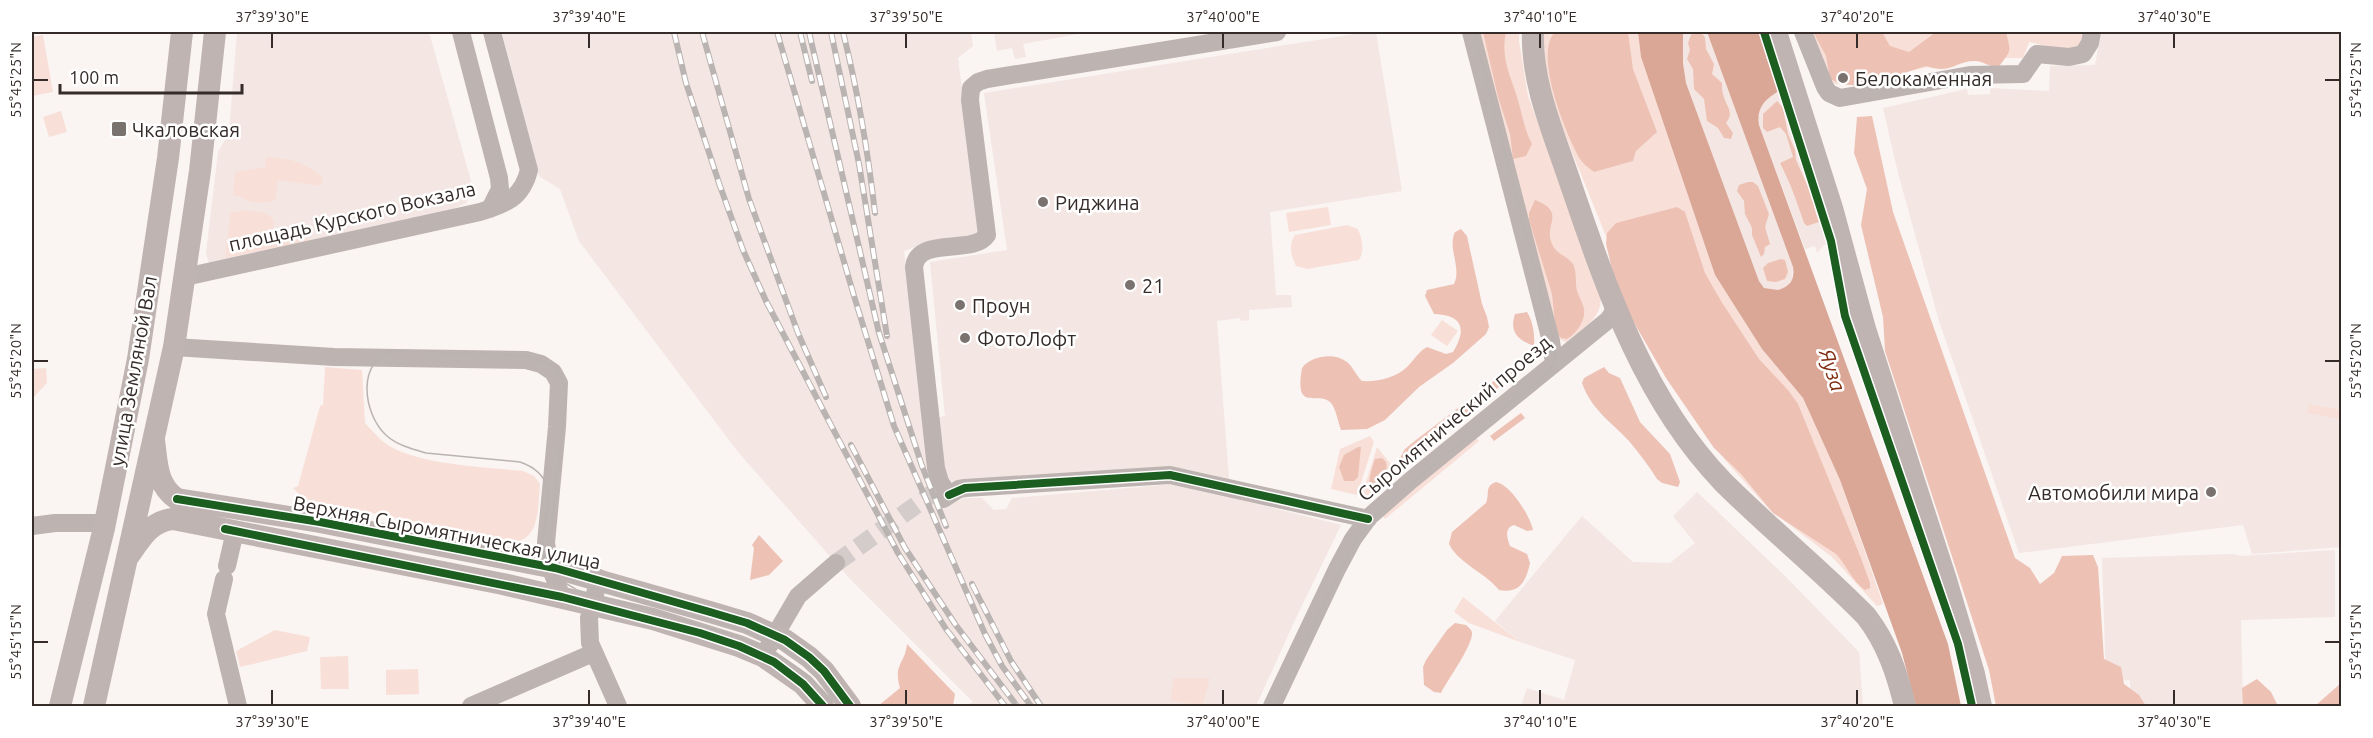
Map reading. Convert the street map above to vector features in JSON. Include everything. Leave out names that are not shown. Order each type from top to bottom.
[{"type":"main road","name":"улица Земляной Вал","points":[[60,706],[105,524],[138,359],[168,158],[182,32]]},
{"type":"main road","name":"улица Земляной Вал","points":[[94,706],[174,347],[200,171],[215,32]]},
{"type":"main road","points":[[1776,32],[1832,208],[1865,329],[1956,611],[1981,706]]},
{"type":"main road","points":[[1532,35],[1537,78],[1543,101],[1614,303],[1652,386],[1695,449],[1723,481],[1858,608],[1881,636],[1894,667],[1905,706]]},
{"type":"main road","name":"Верхняя Сыромятническая улица","points":[[154,440],[161,483],[171,495],[184,501],[320,522],[550,567],[599,578],[729,617],[780,634],[824,671],[850,706]]},
{"type":"main road","name":"Верхняя Сыромятническая улица","points":[[128,558],[144,534],[158,522],[173,519],[562,597],[700,633],[768,659],[803,684],[823,706]]},
{"type":"street","name":"площадь Курского Вокзала","points":[[185,277],[490,209],[500,189],[499,178],[461,32]]},
{"type":"street","points":[[490,209],[517,195],[525,185],[529,170],[492,32]]},
{"type":"street","points":[[1277,32],[987,79],[971,88],[970,100],[987,235],[978,242],[925,251],[917,257],[914,267],[936,468],[943,492],[1170,474],[1368,519]]},
{"type":"street","points":[[1471,32],[1551,340],[1554,363]]},
{"type":"street","points":[[1803,32],[1825,87],[1829,93],[1840,98],[1970,75],[2019,75],[2025,72],[2037,54],[2069,57],[2083,54],[2090,42],[2092,32]]},
{"type":"street","name":"Сыромятнический проезд","points":[[1272,706],[1337,569],[1353,539],[1368,519],[1410,481],[1593,332],[1613,313],[1614,303]]},
{"type":"street","points":[[1593,332],[1608,327],[1625,328]]},
{"type":"street","points":[[174,347],[358,357],[526,360],[541,364],[554,372],[559,383],[546,543],[550,567],[562,597]]},
{"type":"street","points":[[32,526],[55,523],[105,524]]},
{"type":"street","points":[[235,531],[216,614],[238,706]]},
{"type":"street","points":[[768,659],[780,634],[798,617],[840,568]]},
{"type":"street","points":[[599,578],[592,604],[589,634],[592,653],[618,706]]},
{"type":"street","points":[[471,706],[592,653]]},
{"type":"shaded area","points":[[237,32],[429,32],[471,181],[470,195],[466,203],[453,209],[230,261],[209,263],[206,253],[218,152],[229,133]]},
{"type":"shaded area","points":[[502,32],[971,32],[973,46],[958,58],[980,229],[974,236],[922,244],[904,251],[930,480],[948,506],[964,498],[982,498],[994,510],[1006,509],[1012,498],[1176,484],[1341,525],[1256,706],[965,706],[973,702],[851,580],[738,452],[579,241],[560,189],[539,176]]},
{"type":"shaded area","points":[[994,32],[1088,32],[1023,44],[1026,57],[1015,59],[1012,48],[997,51]]},
{"type":"shaded area","points":[[1376,32],[1402,191],[1270,212],[1276,295],[1291,295],[1292,307],[1249,310],[1249,320],[1241,321],[1240,318],[1217,321],[1229,479],[1186,469],[1158,467],[943,482],[936,418],[945,416],[930,262],[1007,250],[984,93]]},
{"type":"shaded area","points":[[1479,32],[1519,32],[1528,96],[1600,290],[1601,300],[1596,315],[1566,342],[1557,338]]},
{"type":"shaded area","points":[[1483,32],[1506,32],[1505,52],[1508,69],[1532,144],[1526,156],[1513,159],[1510,134],[1498,97]]},
{"type":"shaded area","points":[[1545,32],[1638,32],[1641,57],[1715,275],[1762,349],[1803,398],[1840,480],[1883,604],[1877,606],[1832,557],[1770,510],[1725,460],[1697,423],[1635,308],[1549,95],[1542,35]]},
{"type":"shaded area","points":[[1555,32],[1628,32],[1633,69],[1657,132],[1636,151],[1633,161],[1594,172],[1580,159],[1560,114],[1550,76],[1549,43]]},
{"type":"shaded area","points":[[1683,32],[1707,32],[1793,267],[1792,279],[1786,288],[1772,291],[1764,288],[1759,281],[1686,83],[1683,63]]},
{"type":"shaded area","points":[[1692,32],[1700,32],[1705,37],[1706,49],[1714,64],[1712,74],[1722,83],[1730,112],[1726,123],[1733,133],[1731,139],[1724,138],[1718,128],[1707,121],[1704,99],[1694,89],[1693,69],[1687,59],[1690,50],[1688,43]]},
{"type":"shaded area","points":[[1809,32],[2087,32],[2083,46],[2069,51],[2029,42],[2023,58],[1969,58],[1847,85],[1835,84],[1829,79]]},
{"type":"shaded area","points":[[1813,32],[1882,32],[1890,46],[1909,52],[1936,32],[2006,32],[2009,51],[1998,68],[1975,61],[1941,69],[1926,66],[1879,82],[1842,84],[1830,79],[1826,56]]},
{"type":"shaded area","points":[[2101,32],[2341,32],[2341,547],[2252,554],[2243,525],[2019,553],[1939,321],[1898,173],[1883,108],[1967,89],[1968,95],[1990,94],[1990,88],[2049,91],[2050,66],[2095,65]]},
{"type":"shaded area","points":[[43,35],[53,92],[32,96],[32,37]]},
{"type":"shaded area","points":[[1779,91],[1828,241],[1817,253],[1815,246],[1805,249],[1759,125],[1760,106],[1767,98]]},
{"type":"shaded area","points":[[1777,101],[1783,108],[1796,160],[1809,189],[1819,222],[1807,226],[1780,163],[1793,157],[1786,134],[1780,127],[1767,132],[1763,128],[1763,114]]},
{"type":"shaded area","points":[[61,111],[67,132],[49,137],[43,117]]},
{"type":"shaded area","points":[[1872,116],[1893,212],[2015,558],[2030,568],[2040,584],[2054,573],[2062,556],[2093,555],[2098,567],[2104,659],[2121,667],[2124,684],[2139,695],[2146,706],[1996,706],[1989,670],[1885,351],[1883,317],[1861,225],[1867,189],[1854,153],[1857,117]]},
{"type":"shaded area","points":[[266,157],[290,160],[309,167],[323,177],[321,186],[278,180],[275,200],[267,202],[252,202],[233,195],[235,172],[265,167]]},
{"type":"shaded area","points":[[1753,182],[1758,186],[1769,214],[1765,227],[1770,244],[1765,247],[1761,257],[1745,214],[1744,201],[1737,191],[1739,185]]},
{"type":"shaded area","points":[[1535,200],[1550,209],[1552,214],[1551,241],[1555,249],[1573,264],[1575,270],[1577,291],[1584,313],[1577,330],[1567,339],[1561,338],[1556,333],[1552,294],[1529,220],[1529,213]]},
{"type":"shaded area","points":[[1328,207],[1331,225],[1289,232],[1286,213]]},
{"type":"shaded area","points":[[1677,207],[1685,212],[1705,273],[1721,301],[1759,359],[1798,404],[1861,558],[1870,588],[1865,590],[1860,586],[1836,554],[1773,513],[1741,474],[1714,448],[1666,378],[1629,314],[1612,269],[1606,244],[1607,233],[1616,223]]},
{"type":"shaded area","points":[[231,211],[266,213],[274,220],[273,230],[284,232],[284,237],[311,240],[225,258]]},
{"type":"shaded area","points":[[1347,225],[1358,229],[1362,241],[1359,260],[1307,269],[1296,266],[1291,251],[1295,235]]},
{"type":"shaded area","points":[[1461,229],[1467,236],[1487,317],[1489,327],[1486,334],[1453,363],[1419,387],[1385,420],[1367,429],[1341,430],[1331,403],[1326,399],[1304,396],[1300,382],[1302,368],[1317,358],[1336,357],[1347,362],[1362,381],[1374,381],[1392,377],[1402,371],[1427,347],[1446,354],[1453,352],[1460,336],[1460,325],[1451,317],[1434,314],[1425,296],[1427,290],[1454,284],[1456,271],[1453,238],[1455,232]]},
{"type":"shaded area","points":[[1785,260],[1788,272],[1785,279],[1776,282],[1767,281],[1763,268],[1768,263]]},
{"type":"shaded area","points":[[1527,312],[1533,328],[1534,346],[1519,338],[1513,326],[1515,314]]},
{"type":"shaded area","points":[[1442,320],[1458,331],[1447,346],[1431,335]]},
{"type":"shaded area","points":[[325,367],[362,370],[365,423],[382,441],[398,450],[432,460],[523,471],[534,476],[540,484],[538,512],[532,530],[520,540],[511,541],[304,499],[293,488],[298,486],[320,406],[323,405]]},
{"type":"shaded area","points":[[1604,367],[1609,373],[1620,378],[1640,422],[1670,454],[1680,482],[1678,487],[1662,483],[1657,479],[1629,441],[1602,415],[1586,392],[1582,383],[1584,378]]},
{"type":"shaded area","points":[[46,368],[47,383],[32,399],[32,369]]},
{"type":"shaded area","points":[[1511,368],[1515,373],[1513,376],[1475,406],[1421,455],[1413,460],[1400,458],[1405,449],[1416,440]]},
{"type":"shaded area","points":[[2309,404],[2341,410],[2341,419],[2307,413]]},
{"type":"shaded area","points":[[1521,413],[1525,418],[1494,441],[1490,436]]},
{"type":"shaded area","points":[[1370,436],[1374,442],[1357,495],[1331,489],[1340,449]]},
{"type":"shaded area","points":[[1475,437],[1479,441],[1385,519],[1382,515]]},
{"type":"shaded area","points":[[1361,447],[1358,477],[1354,481],[1344,481],[1339,467],[1344,455]]},
{"type":"shaded area","points":[[1377,447],[1397,472],[1367,498],[1362,495]]},
{"type":"shaded area","points":[[1382,458],[1387,466],[1386,474],[1379,483],[1372,487],[1369,486],[1375,459]]},
{"type":"shaded area","points":[[1496,482],[1502,484],[1514,495],[1528,517],[1533,530],[1527,531],[1514,525],[1509,528],[1507,537],[1510,546],[1527,554],[1530,563],[1521,585],[1506,591],[1499,590],[1466,563],[1449,544],[1452,532],[1486,503],[1489,488]]},
{"type":"shaded area","points":[[1697,492],[1784,575],[1859,652],[1863,706],[1521,706],[1527,688],[1564,700],[1575,660],[1520,642],[1495,621],[1582,516],[1633,562],[1670,563],[1695,543],[1673,516]]},
{"type":"shaded area","points":[[759,535],[783,561],[769,575],[750,580],[754,548],[752,545]]},
{"type":"shaded area","points":[[2335,550],[2335,617],[2241,620],[2243,706],[2131,706],[2130,680],[2106,681],[2102,558],[2233,554],[2240,556]]},
{"type":"shaded area","points":[[1463,597],[1520,642],[1469,623],[1454,612]]},
{"type":"shaded area","points":[[1455,623],[1466,625],[1472,631],[1469,645],[1441,693],[1434,692],[1424,685],[1423,667],[1447,630]]},
{"type":"shaded area","points":[[275,630],[310,637],[307,651],[240,667],[236,651]]},
{"type":"shaded area","points":[[907,644],[955,694],[953,706],[878,706],[900,688],[898,674]]},
{"type":"shaded area","points":[[348,656],[349,689],[321,689],[320,657]]},
{"type":"shaded area","points":[[418,669],[419,694],[386,695],[386,670]]},
{"type":"shaded area","points":[[1174,678],[1210,678],[1202,706],[1170,700]]},
{"type":"shaded area","points":[[2257,679],[2271,692],[2278,706],[2243,706],[2242,688]]},
{"type":"shaded area","points":[[2341,683],[2341,706],[2315,706]]},
{"type":"water","name":"Яуза","points":[[1638,32],[1683,32],[1683,63],[1686,83],[1759,281],[1764,288],[1778,290],[1791,282],[1793,267],[1707,32],[1760,32],[1779,91],[1770,97],[1760,109],[1759,125],[1948,644],[1961,706],[1916,706],[1902,653],[1840,480],[1803,398],[1762,349],[1715,275],[1641,57]]},
{"type":"tunnel","points":[[836,563],[937,490]]},
{"type":"tram line","points":[[1275,706],[1339,572],[1356,540],[1371,519],[1547,373],[1554,361],[1553,339],[1474,32]]},
{"type":"tram line","points":[[834,706],[804,673],[767,650],[705,626],[577,590],[557,578],[548,567],[544,553],[543,538],[548,494],[545,482],[536,471],[520,462],[426,453],[391,439],[379,426],[368,401],[369,375],[374,364],[382,356],[395,351],[527,356],[556,367],[566,389],[550,546],[553,565],[577,583],[717,622],[771,642],[810,670],[841,706]]},
{"type":"railway","points":[[674,32],[686,83],[720,186],[743,250],[766,301],[898,553],[946,629],[1005,706]]},
{"type":"railway","points":[[702,32],[749,199],[798,333],[826,397]]},
{"type":"railway","points":[[777,32],[894,426],[985,634],[1002,666],[1031,706]]},
{"type":"railway","points":[[800,32],[812,81]]},
{"type":"railway","points":[[809,32],[879,333],[922,466],[946,526]]},
{"type":"railway","points":[[831,32],[859,164],[887,336]]},
{"type":"railway","points":[[843,32],[862,122],[875,213]]},
{"type":"railway","points":[[851,445],[905,548],[955,624],[1017,706]]},
{"type":"railway","points":[[972,584],[1011,661],[1041,706]]},
{"type":"cycle path","points":[[1764,32],[1831,241],[1845,316],[1958,644],[1972,706]]},
{"type":"cycle path","points":[[949,495],[965,488],[1170,475],[1368,519]]},
{"type":"cycle path","points":[[177,499],[320,522],[555,568],[747,623],[785,640],[809,657],[824,671],[850,706]]},
{"type":"cycle path","points":[[225,529],[562,597],[700,633],[739,646],[774,662],[803,684],[823,706]]},
{"type":"place","name":"Белокаменная","points":[[1843,78]]},
{"type":"place","name":"Чкаловская","points":[[119,129]]},
{"type":"place","name":"Риджина","points":[[1043,202]]},
{"type":"place","name":"21","points":[[1130,285]]},
{"type":"place","name":"Проун","points":[[960,305]]},
{"type":"place","name":"ФотоЛофт","points":[[965,338]]},
{"type":"place","name":"Автомобили мира","points":[[2211,492]]}]
